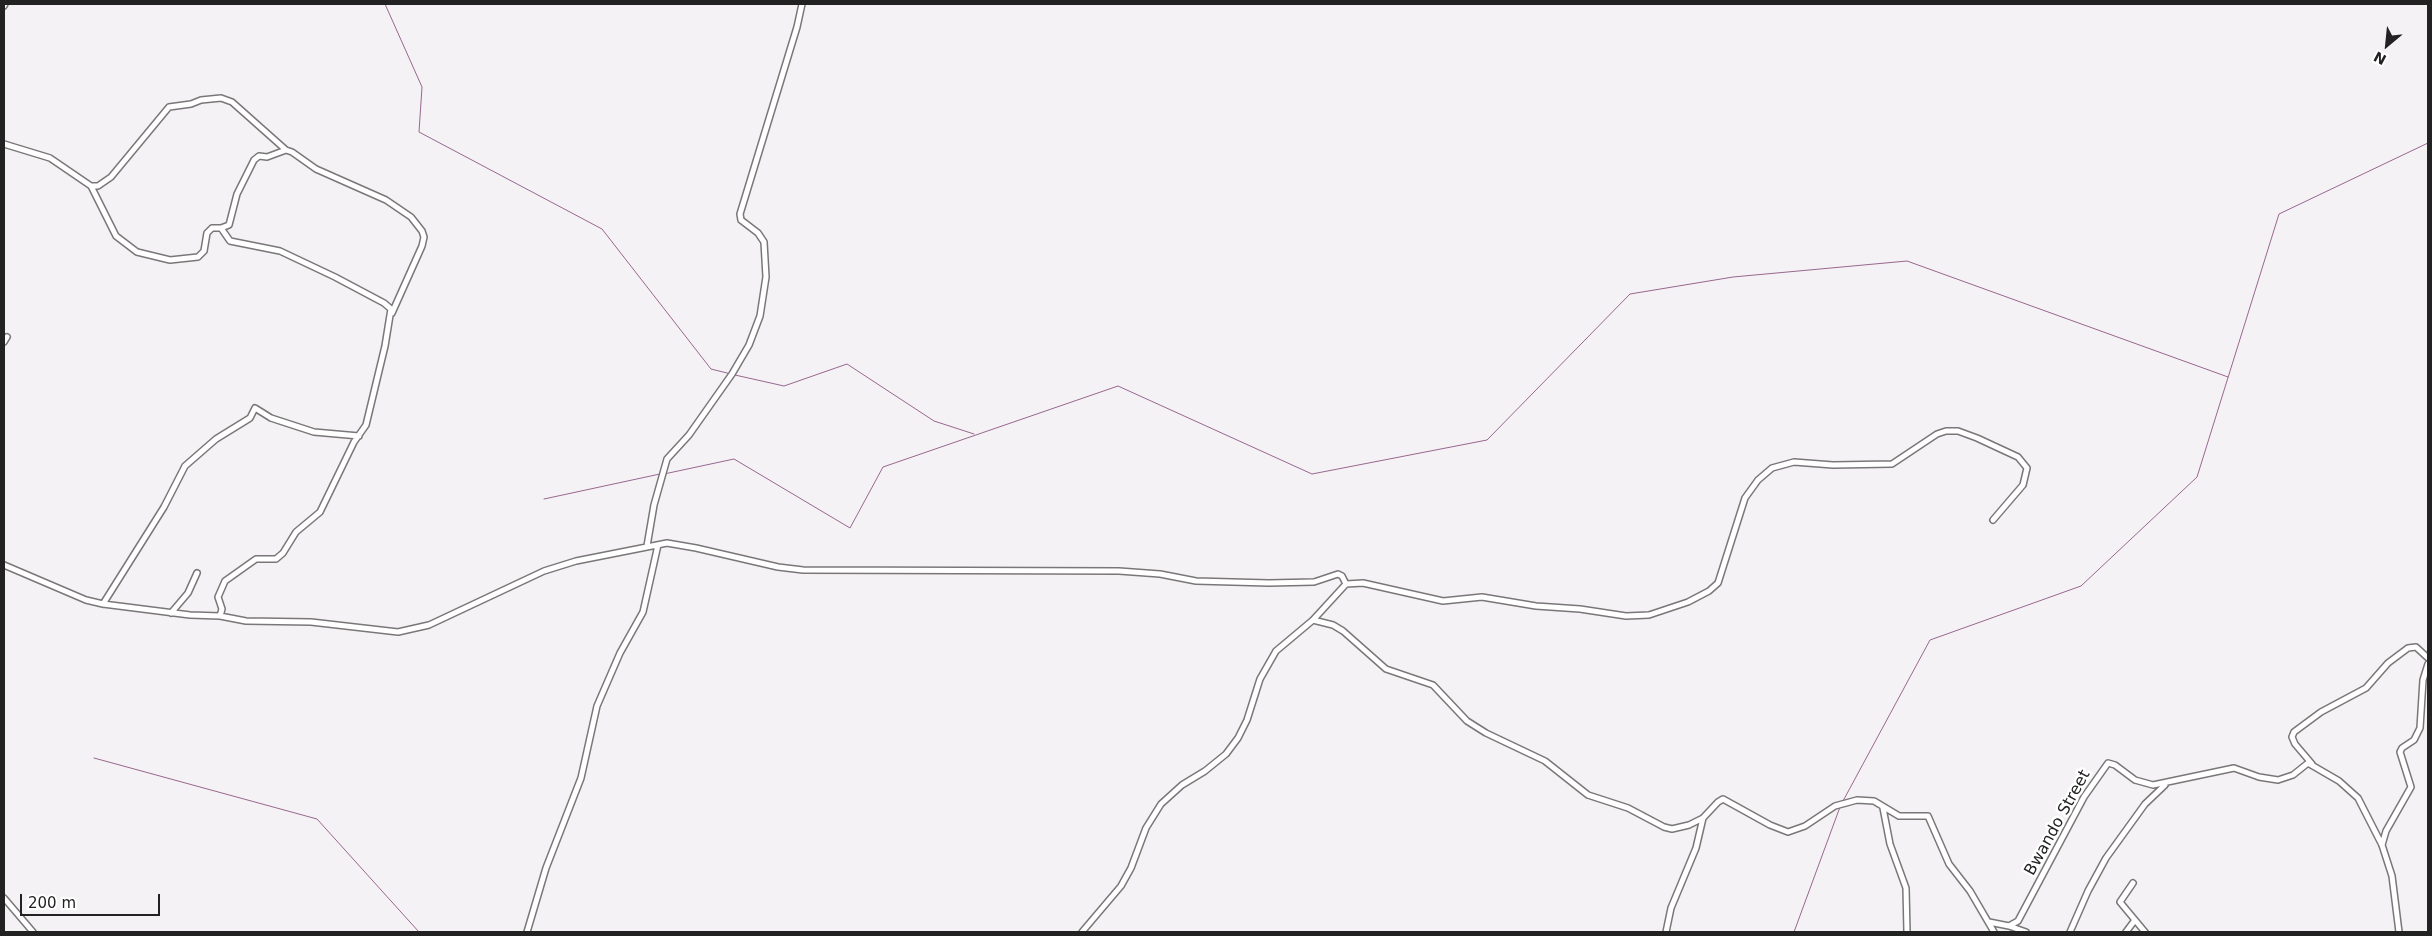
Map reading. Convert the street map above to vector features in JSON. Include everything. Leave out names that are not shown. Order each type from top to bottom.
[{"type":"street","points":[[647,546],[654,505],[668,458],[689,435],[732,374],[749,344],[760,316],[766,277],[764,242],[758,233],[741,220],[740,214],[795,34],[802,4]]},
{"type":"street","points":[[91,186],[98,186],[106,182],[169,107],[221,98],[232,102],[286,150],[292,152],[316,169],[386,200],[410,217],[422,231],[424,238],[422,246],[392,313],[366,425],[351,448],[336,484],[320,512],[296,532],[280,556],[271,560],[256,559],[225,581],[220,588],[218,597],[222,609],[220,616]]},
{"type":"street","points":[[4,144],[50,158],[91,186],[116,236],[125,245],[148,256],[170,260],[198,258],[204,252],[207,233],[212,228],[230,225],[237,194],[254,160],[259,156],[267,157],[286,150]]},
{"type":"street","points":[[221,228],[230,241],[273,249],[288,255],[384,303],[392,313]]},
{"type":"street","points":[[104,604],[164,507],[185,466],[216,439],[250,418],[255,408],[271,418],[314,432],[360,436]]},
{"type":"street","points":[[1082,932],[1121,886],[1131,868],[1146,828],[1161,804],[1182,785],[1205,771],[1226,754],[1246,720],[1260,679],[1276,650],[1313,620],[1346,584],[1363,583],[1443,601],[1482,597],[1536,606],[1580,609],[1626,616],[1649,615],[1688,602],[1709,591],[1718,583],[1745,498],[1758,480],[1772,468],[1794,462],[1833,465],[1892,464],[1937,434],[1946,431],[1958,431],[1977,438],[2018,457],[2027,468],[2023,485],[1993,520]]},
{"type":"street","points":[[4,564],[86,600],[104,604],[172,613],[220,616],[246,620],[311,622],[398,632],[414,630],[457,613],[544,571],[576,561],[667,543],[758,563],[803,570],[1118,571],[1160,574],[1196,581],[1269,583],[1314,582],[1338,574],[1342,576],[1346,584]]},
{"type":"street","points":[[527,932],[546,868],[581,778],[597,706],[620,653],[643,612],[658,545]]},
{"type":"street","points":[[172,613],[188,593],[197,573]]},
{"type":"street","points":[[1313,620],[1338,628],[1386,669],[1433,685],[1466,721],[1486,733],[1545,761],[1588,795],[1628,808],[1652,822],[1672,829],[1703,818],[1723,799],[1770,825],[1788,832],[1805,826],[1824,812],[1845,802],[1866,800],[1899,816],[1928,816],[1949,864],[1965,884],[1994,932]]},
{"type":"street","points":[[2399,932],[2394,883],[2382,846],[2354,792],[2312,764],[2295,744],[2292,737],[2294,732],[2321,712],[2358,694],[2373,682],[2394,658],[2408,648],[2416,647],[2428,658]]},
{"type":"street","points":[[2382,846],[2386,831],[2411,786],[2400,752],[2402,748],[2414,740],[2420,728],[2423,680],[2428,664]]},
{"type":"street","name":"Bwando Street","points":[[2009,926],[2015,924],[2022,916],[2084,797],[2108,763],[2115,765],[2145,784],[2166,784],[2234,768],[2259,777],[2278,780],[2294,776],[2307,763],[2312,764]]},
{"type":"street","points":[[2070,932],[2091,883],[2106,858],[2145,804],[2166,784]]},
{"type":"street","points":[[1883,807],[1890,844],[1906,888],[1906,932]]},
{"type":"street","points":[[1666,932],[1671,908],[1696,848],[1703,818]]},
{"type":"street","points":[[2133,883],[2120,902],[2145,932]]},
{"type":"street","points":[[4,898],[33,932]]},
{"type":"street","points":[[2126,932],[2135,920]]},
{"type":"street","points":[[1989,922],[2026,932]]},
{"type":"waterway","points":[[385,4],[422,87],[419,132],[602,229],[711,369],[731,374]]},
{"type":"waterway","points":[[1843,801],[1930,640],[2081,586],[2197,477],[2279,214],[2428,143]]},
{"type":"waterway","points":[[664,474],[734,459],[850,528],[883,467],[1118,386],[1312,474],[1487,440],[1630,294],[1733,277],[1907,261],[2228,377]]},
{"type":"waterway","points":[[735,375],[784,386],[847,364],[934,421],[974,434]]},
{"type":"waterway","points":[[544,499],[660,474]]},
{"type":"waterway","points":[[94,758],[317,819],[419,932]]},
{"type":"waterway","points":[[1794,932],[1840,807]]}]
